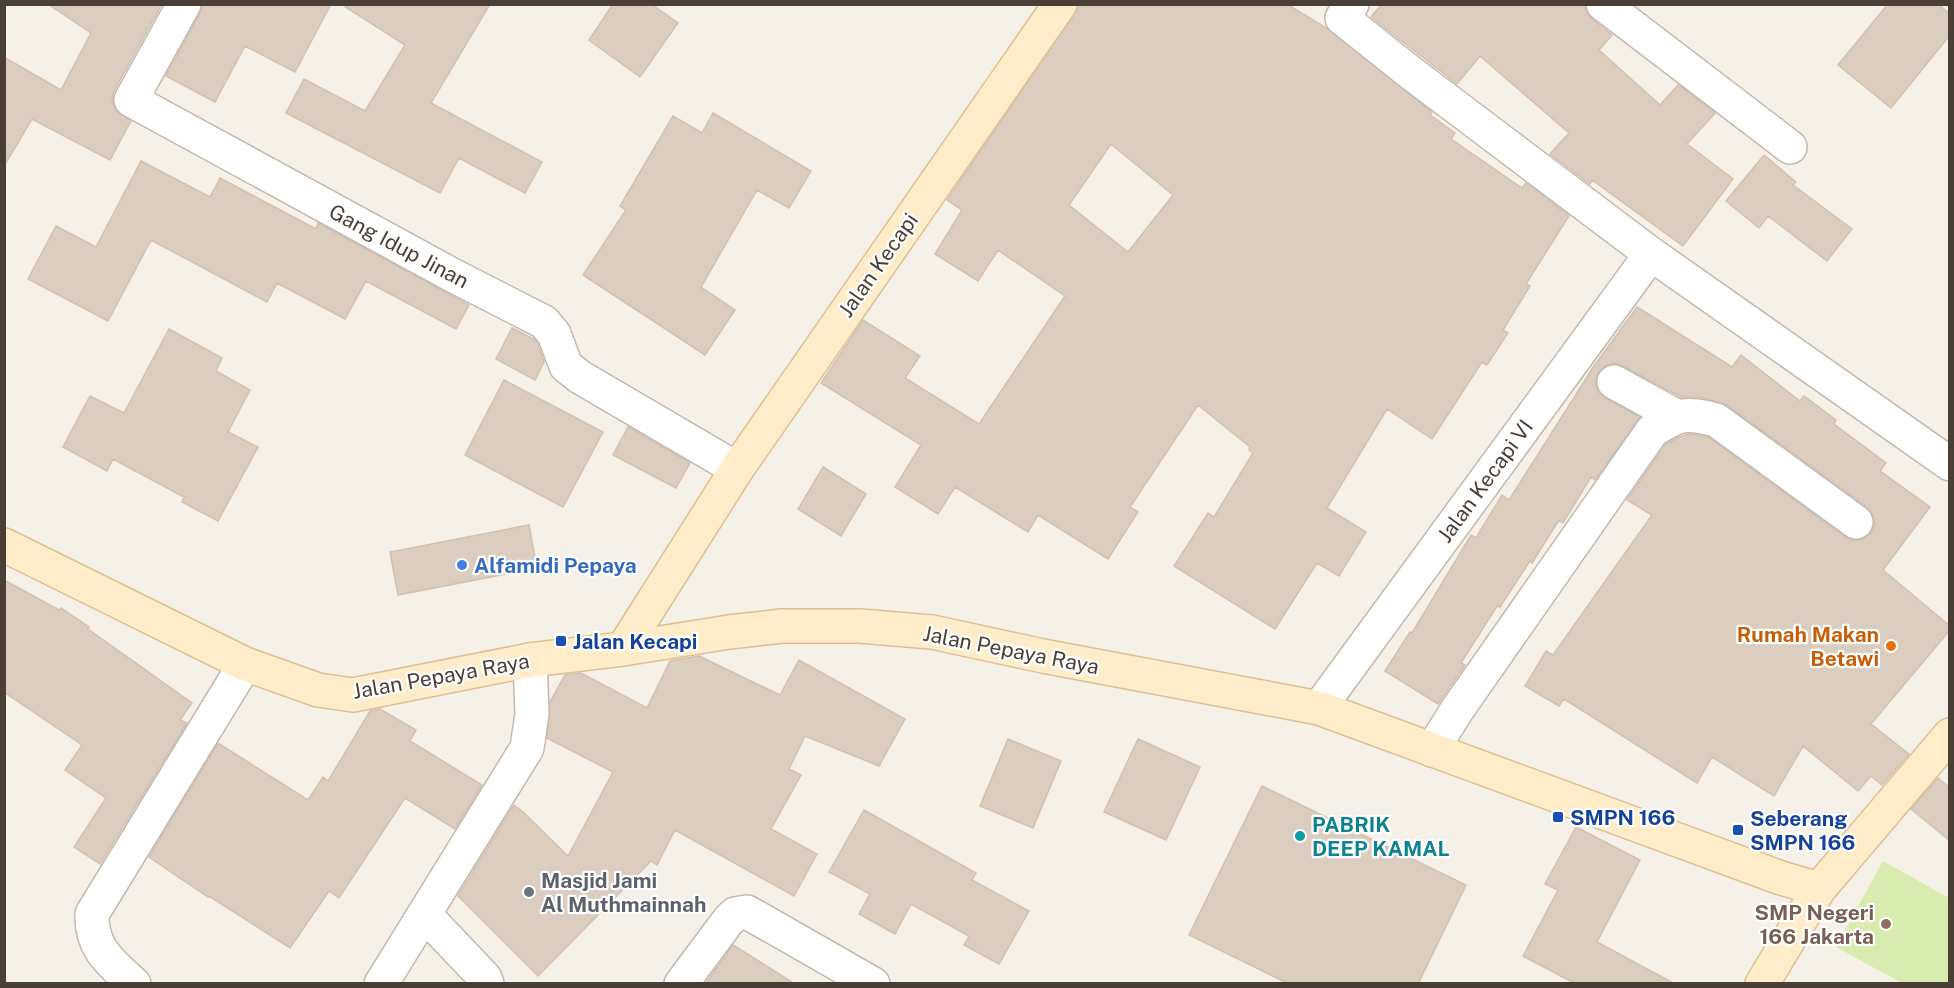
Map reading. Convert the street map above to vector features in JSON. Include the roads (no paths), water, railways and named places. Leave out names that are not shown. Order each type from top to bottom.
[{"type":"street","name":"Gang Idup Jinan","points":[[184,4],[131,100],[454,276],[544,322],[554,334],[566,366],[580,377],[737,468]]},
{"type":"street","name":"Jalan Kecapi","points":[[623,649],[737,468],[1060,4]]},
{"type":"street","points":[[1352,4],[1342,18],[1411,73],[1651,254],[1950,464]]},
{"type":"street","points":[[1603,4],[1790,147]]},
{"type":"street","name":"Jalan Kecapi VI","points":[[1319,708],[1651,254]]},
{"type":"street","points":[[1614,382],[1676,416]]},
{"type":"street","points":[[1432,750],[1457,710],[1652,431],[1676,416],[1698,415],[1716,420],[1856,522]]},
{"type":"street","name":"Jalan Pepaya Raya","points":[[4,545],[245,664],[318,690],[353,695],[530,660],[782,626],[869,627],[932,632],[1043,656],[1319,708],[1781,878],[1819,889]]},
{"type":"street","points":[[381,984],[527,748],[532,714],[530,660]]},
{"type":"street","points":[[134,984],[99,948],[92,926],[92,914],[245,664]]},
{"type":"street","points":[[1762,984],[1819,889],[1950,735]]},
{"type":"street","points":[[681,984],[728,921],[735,914],[747,912],[873,984]]},
{"type":"street","points":[[424,914],[485,978],[487,984]]},
{"type":"place","name":"Alfamidi Pepaya","points":[[462,565]]},
{"type":"place","name":"Jalan Kecapi","points":[[561,641]]},
{"type":"place","name":"Rumah Makan Betawi","points":[[1891,646]]},
{"type":"place","name":"SMPN 166","points":[[1558,817]]},
{"type":"place","name":"Seberang SMPN 166","points":[[1738,830]]},
{"type":"place","name":"PABRIK DEEP KAMAL","points":[[1300,836]]},
{"type":"place","name":"Masjid Jami Al Muthmainnah","points":[[529,892]]},
{"type":"place","name":"SMP Negeri 166 Jakarta","points":[[1886,924]]}]
